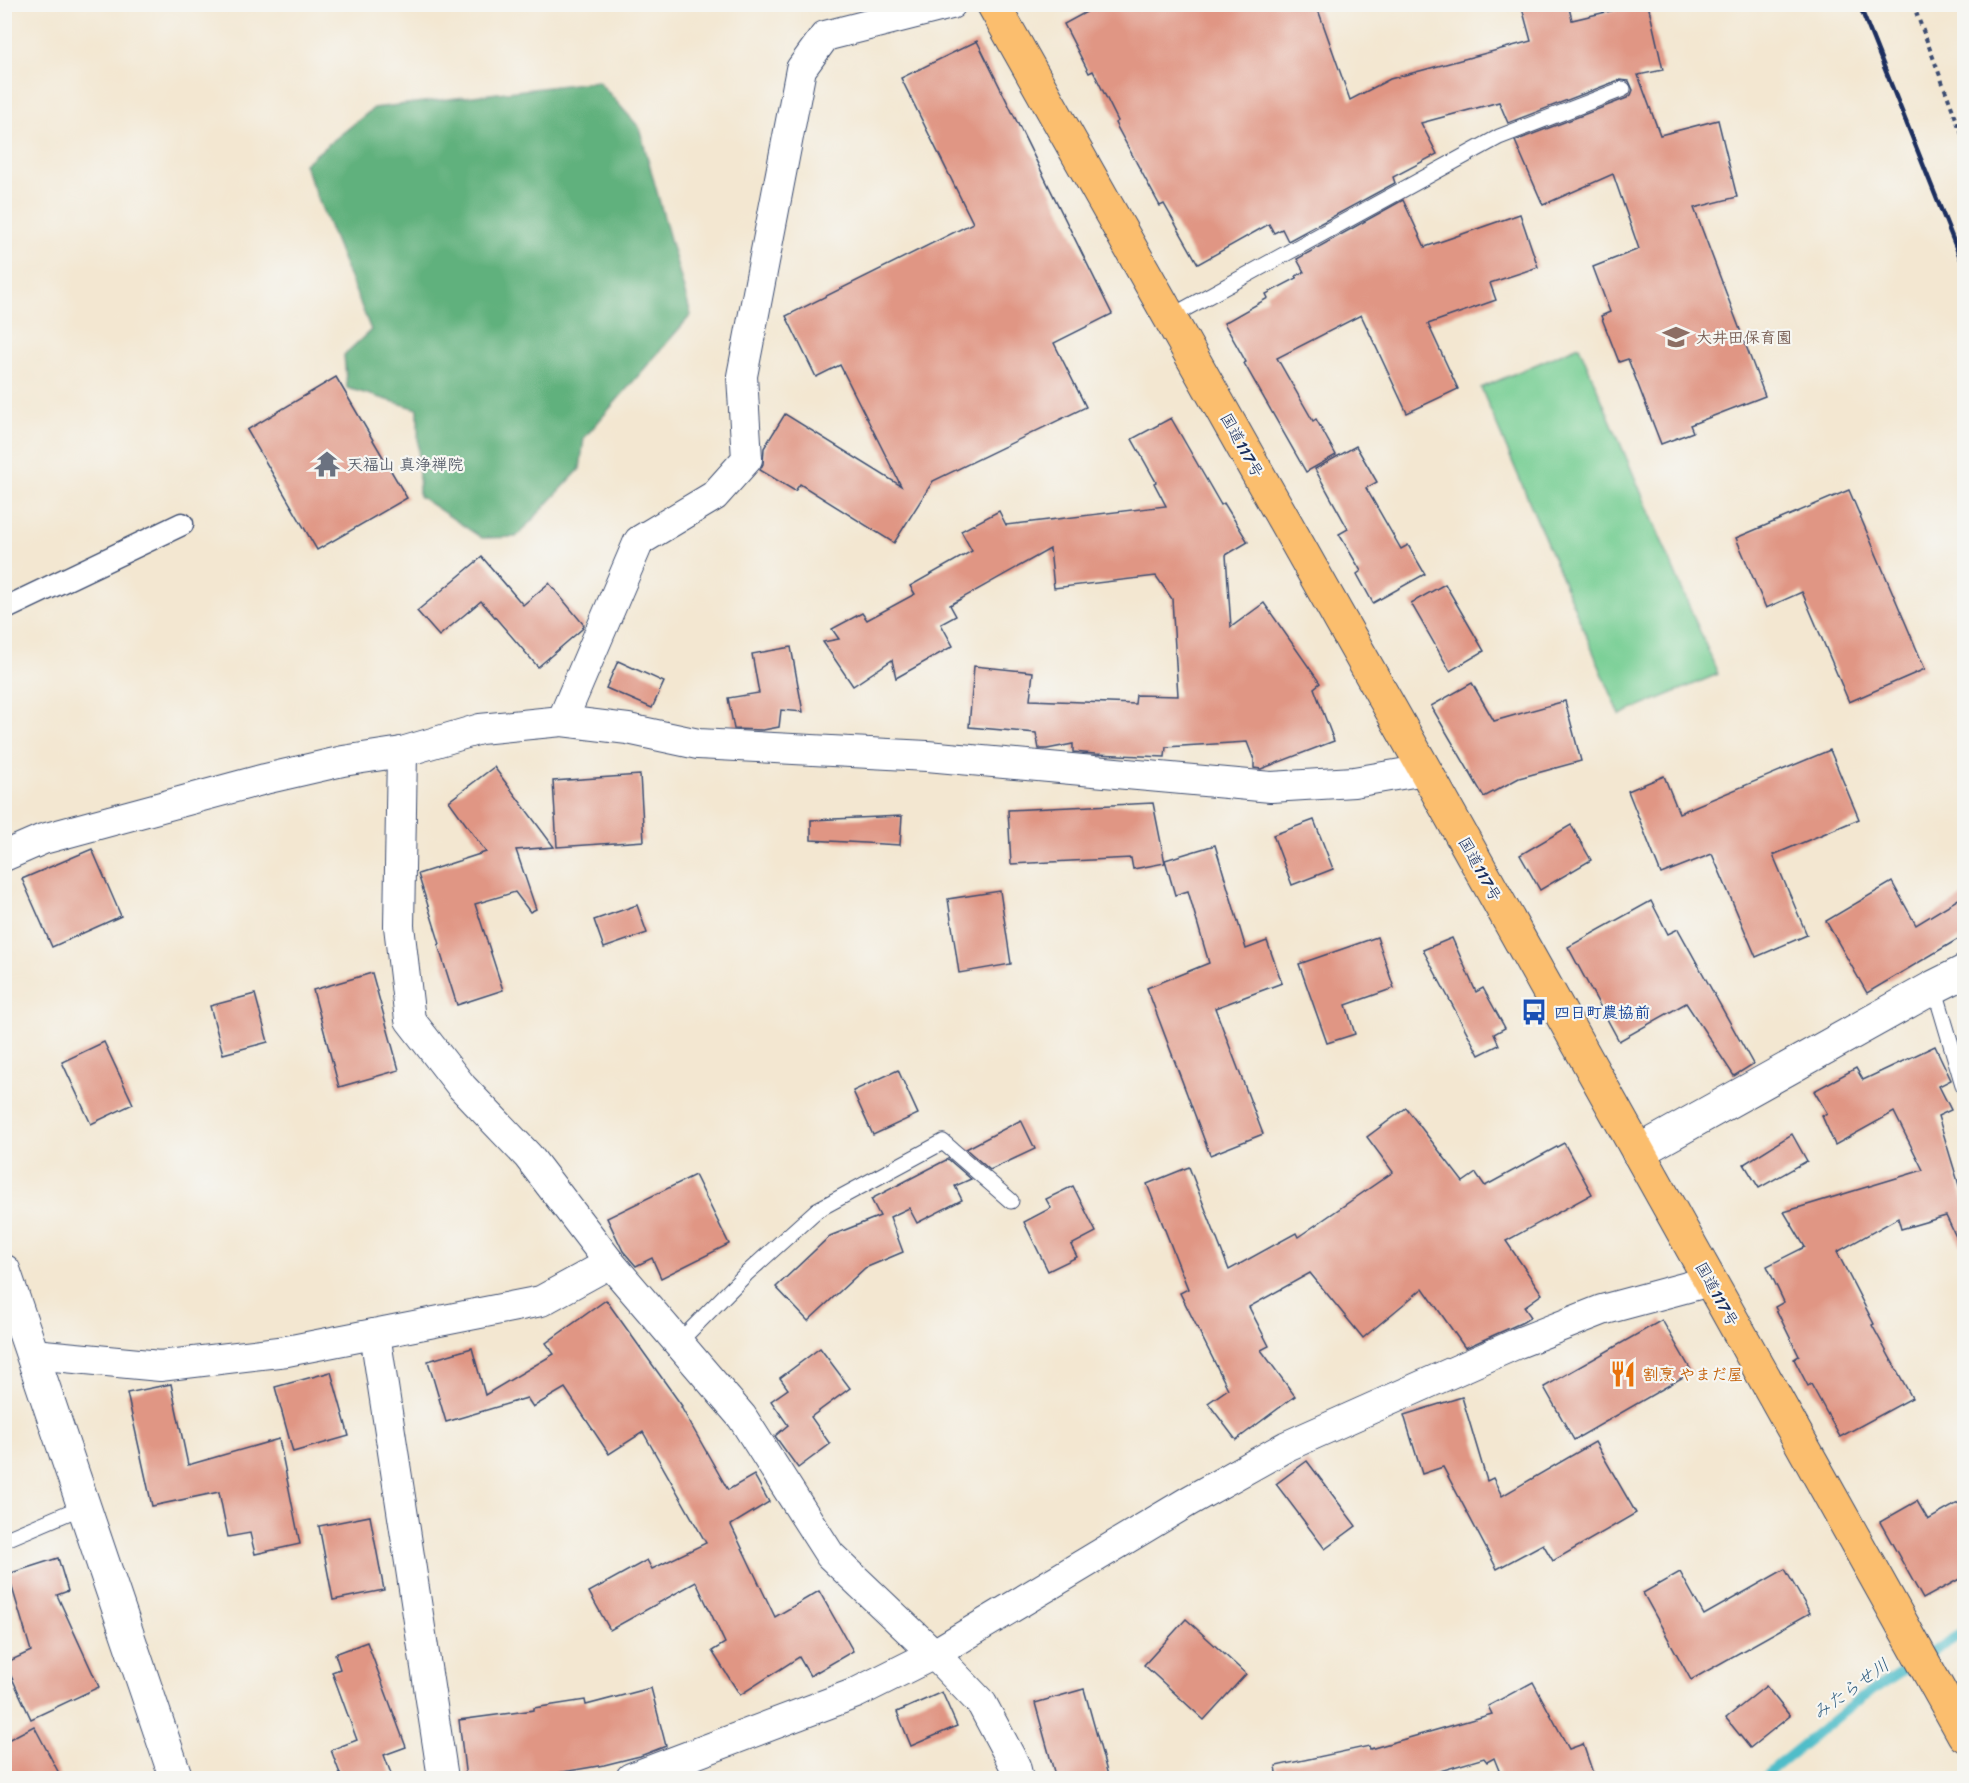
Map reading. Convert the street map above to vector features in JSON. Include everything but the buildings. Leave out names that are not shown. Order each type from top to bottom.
[{"type":"highway","name":"国道117号","points":[[993,4],[1965,1735]]},
{"type":"street","points":[[562,721],[639,541],[714,496],[747,459],[742,376],[801,69],[825,36],[951,4]]},
{"type":"street","points":[[4,609],[182,524]]},
{"type":"street","points":[[4,856],[43,839],[265,779],[343,761],[402,752],[480,729],[562,721],[628,729],[698,744],[927,756],[1271,787],[1354,782],[1425,770]]},
{"type":"street","points":[[402,752],[399,926],[410,1020],[462,1087],[528,1155],[610,1263],[741,1417],[830,1555],[934,1654],[982,1704],[1015,1766],[1018,1779]]},
{"type":"street","points":[[1638,1152],[1934,987],[1965,972]]},
{"type":"street","points":[[33,1354],[160,1366],[287,1351],[541,1301],[610,1263]]},
{"type":"street","points":[[4,1271],[176,1779]]},
{"type":"street","points":[[631,1779],[856,1693],[934,1654],[1189,1501],[1287,1446],[1518,1343],[1602,1310],[1710,1281]]},
{"type":"street","points":[[375,1334],[443,1779]]},
{"type":"lane","points":[[1170,316],[1499,137],[1623,88]]},
{"type":"lane","points":[[1934,987],[1965,1088]]},
{"type":"lane","points":[[678,1342],[746,1274],[817,1210],[943,1142],[1011,1201]]},
{"type":"lane","points":[[4,1540],[84,1506]]},
{"type":"path","points":[[1913,4],[1965,140]]},
{"type":"green space","points":[[598,81],[639,127],[691,315],[584,438],[580,469],[516,537],[482,538],[419,496],[418,409],[347,388],[344,355],[371,330],[304,164],[374,108]]},
{"type":"green space","points":[[1579,346],[1718,674],[1620,715],[1481,388]]},
{"type":"waterway","name":"みたらせ川","points":[[1762,1778],[1861,1698],[1964,1632]]},
{"type":"railway","points":[[1859,4],[1964,267]]},
{"type":"place","name":"大井田保育園","points":[[1676,337]]},
{"type":"place","name":"天福山 真浄禅院","points":[[327,464]]},
{"type":"place","name":"四日町農協前","points":[[1534,1012]]},
{"type":"place","name":"割烹 やまだ屋","points":[[1623,1374]]}]
